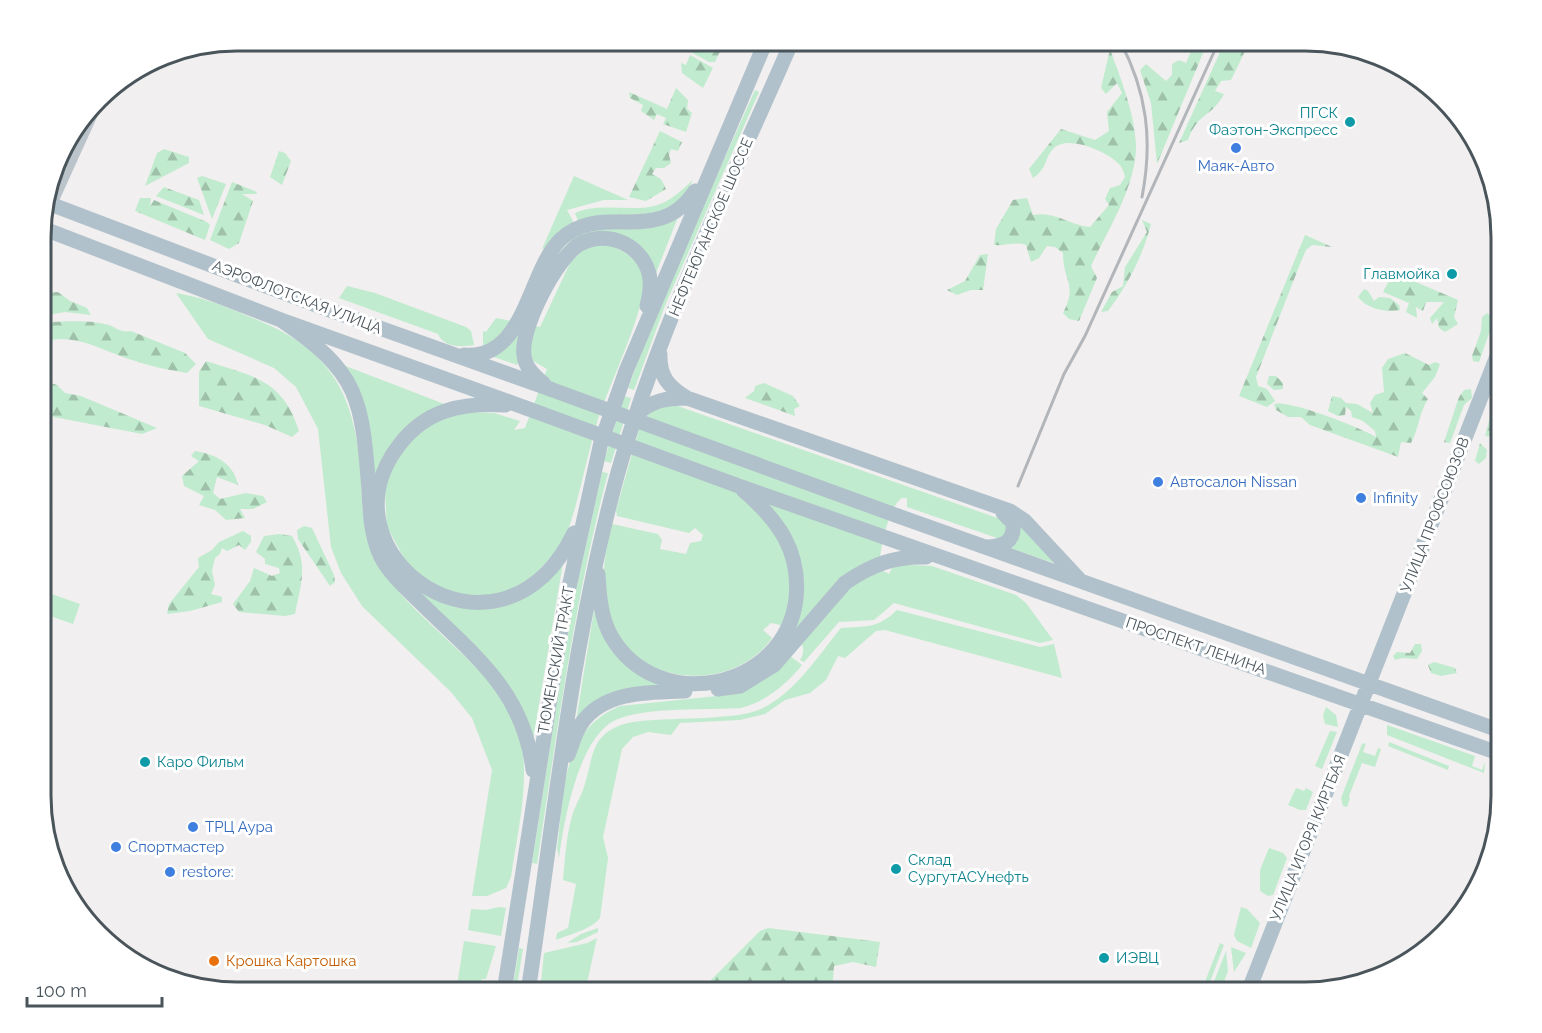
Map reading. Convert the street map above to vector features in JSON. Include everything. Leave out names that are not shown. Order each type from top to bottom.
[{"type":"main road","name":"НЕФТЕЮГАНСКОЕ ШОССЕ","points":[[641,336],[761,51]]},
{"type":"main road","name":"НЕФТЕЮГАНСКОЕ ШОССЕ","points":[[636,415],[661,342],[787,51]]},
{"type":"main road","points":[[441,351],[477,356],[491,350],[507,338],[551,252],[572,230],[587,225],[650,221],[674,214],[688,202],[710,169]]},
{"type":"main road","name":"АЭРОФЛОТСКАЯ УЛИЦА","points":[[54,205],[441,351],[536,381],[550,389],[898,516]]},
{"type":"main road","name":"АЭРОФЛОТСКАЯ УЛИЦА","points":[[52,231],[281,320],[526,408]]},
{"type":"main road","points":[[536,381],[525,363],[523,353],[528,330],[552,276],[564,257],[581,243],[604,238],[622,241],[645,262],[650,279],[649,300],[641,336]]},
{"type":"main road","points":[[281,320],[311,340],[335,363],[348,380],[356,397],[363,428],[372,524],[381,555],[401,584],[476,657],[508,693],[517,709],[529,744],[533,800]]},
{"type":"main road","name":"ТЮМЕНСКИЙ ТРАКТ","points":[[506,982],[562,621],[582,517],[608,419],[641,336]]},
{"type":"main road","points":[[661,342],[660,366],[665,380],[687,399]]},
{"type":"main road","name":"УЛИЦА ПРОФСОЮЗОВ","points":[[1370,684],[1491,372]]},
{"type":"main road","points":[[636,415],[646,406],[659,400],[687,399],[1010,511],[1025,521],[1083,583]]},
{"type":"main road","points":[[526,408],[491,404],[459,406],[433,415],[410,432],[392,456],[380,485],[381,528],[391,552],[407,574],[436,594],[465,602],[500,601],[527,589],[549,571],[563,554],[582,517]]},
{"type":"main road","name":"ПРОСПЕКТ ЛЕНИНА","points":[[526,408],[952,562],[1491,750]]},
{"type":"main road","name":"ТЮМЕНСКИЙ ТРАКТ","points":[[529,982],[573,678],[603,531],[636,415]]},
{"type":"main road","points":[[603,531],[598,571],[604,617],[620,649],[640,668],[655,677],[673,682],[714,681],[752,669],[782,648],[793,619],[797,569],[783,532],[767,512],[736,485]]},
{"type":"main road","points":[[984,547],[1002,546],[1010,540],[1014,532],[1013,523],[1006,514],[987,504]]},
{"type":"main road","name":"ПРОСПЕКТ ЛЕНИНА","points":[[898,516],[1491,727]]},
{"type":"main road","points":[[560,774],[581,724],[605,703],[631,695],[740,686],[767,670],[782,648],[845,584],[890,559],[926,557],[952,562]]},
{"type":"main road","name":"УЛИЦА ИГОРЯ КИРТБАЯ","points":[[1252,982],[1370,684]]},
{"type":"street","points":[[62,174],[81,136]]},
{"type":"green space","points":[[720,51],[715,62],[709,62],[691,52]]},
{"type":"green space","points":[[1111,51],[1133,120],[1135,160],[1127,191],[1091,266],[1097,278],[1079,321],[1069,319],[1063,313],[1070,289],[1063,253],[1055,247],[1047,246],[1039,258],[1031,262],[1026,245],[1018,243],[994,245],[996,229],[1013,200],[1027,198],[1033,215],[1048,215],[1090,227],[1109,205],[1105,199],[1110,188],[1120,185],[1125,177],[1119,164],[1106,154],[1088,146],[1060,144],[1054,148],[1041,170],[1033,178],[1029,169],[1061,129],[1095,140],[1109,131],[1107,112],[1122,93],[1117,83],[1106,94],[1101,88]]},
{"type":"green space","points":[[1191,51],[1204,51],[1157,164],[1151,103],[1140,70],[1146,64],[1166,81],[1172,75],[1172,64],[1179,60],[1186,63]]},
{"type":"green space","points":[[1220,51],[1245,51],[1231,80],[1221,81],[1215,91],[1224,94],[1219,102],[1200,119],[1188,140],[1179,143]]},
{"type":"green space","points":[[690,55],[713,68],[703,88],[682,73],[681,63],[686,65]]},
{"type":"green space","points":[[676,88],[688,100],[687,109],[692,113],[686,132],[663,124],[666,118],[657,114],[654,120],[641,111],[643,105],[630,98],[629,92],[667,109]]},
{"type":"green space","points":[[755,90],[759,92],[666,303],[634,390],[628,388],[661,301]]},
{"type":"green space","points":[[660,131],[682,142],[678,151],[671,149],[669,155],[671,163],[664,168],[656,168],[652,174],[661,179],[666,189],[646,201],[629,197]]},
{"type":"green space","points":[[164,149],[189,157],[189,163],[145,186],[157,153]]},
{"type":"green space","points":[[279,151],[285,153],[291,161],[282,185],[270,177]]},
{"type":"green space","points":[[202,176],[226,184],[212,219],[197,178]]},
{"type":"green space","points":[[574,176],[628,200],[604,200],[567,210],[574,223],[549,247],[542,249]]},
{"type":"green space","points":[[693,180],[685,195],[668,211],[578,221],[575,213],[594,208],[654,206],[670,199]]},
{"type":"green space","points":[[232,182],[257,192],[256,194],[242,194],[253,201],[239,243],[229,249],[210,240]]},
{"type":"green space","points":[[164,187],[199,200],[204,215],[156,196]]},
{"type":"green space","points":[[140,198],[151,198],[150,206],[154,200],[207,222],[210,225],[205,240],[135,211]]},
{"type":"green space","points":[[678,217],[656,273],[622,237],[564,250],[556,256],[579,232]]},
{"type":"green space","points":[[1142,220],[1151,224],[1139,258],[1128,280],[1108,311],[1101,312],[1112,292],[1123,286],[1125,267],[1147,232]]},
{"type":"green space","points":[[1305,235],[1332,247],[1312,245],[1306,250],[1300,264],[1256,377],[1258,386],[1267,389],[1275,401],[1267,407],[1239,396]]},
{"type":"green space","points":[[607,244],[626,253],[640,267],[644,280],[643,293],[633,329],[597,423],[567,533],[559,548],[529,581],[497,595],[460,597],[411,571],[387,527],[385,492],[390,472],[410,439],[439,419],[473,412],[494,413],[520,421],[514,430],[525,428],[547,369],[530,359],[520,359],[517,365],[494,357],[483,347],[483,331],[486,332],[496,318],[540,327],[571,261],[587,247]]},
{"type":"green space","points":[[988,254],[983,290],[971,290],[957,295],[947,290],[965,281],[980,255]]},
{"type":"green space","points":[[1388,270],[1458,300],[1454,317],[1458,324],[1445,332],[1439,328],[1437,318],[1432,324],[1430,318],[1444,302],[1426,302],[1423,311],[1416,307],[1417,318],[1406,312],[1409,303],[1383,292],[1390,279]]},
{"type":"green space","points":[[347,286],[375,293],[466,327],[471,331],[474,345],[449,344],[444,342],[438,334],[339,298]]},
{"type":"green space","points":[[1364,289],[1374,301],[1379,297],[1390,298],[1399,305],[1400,310],[1389,311],[1366,305],[1358,297]]},
{"type":"green space","points":[[51,292],[58,292],[70,301],[87,308],[91,315],[65,312],[51,314]]},
{"type":"green space","points":[[176,293],[228,308],[271,326],[294,339],[328,369],[340,387],[356,433],[365,526],[378,563],[407,601],[495,688],[514,716],[521,738],[524,784],[511,877],[506,888],[487,896],[472,896],[492,770],[472,718],[451,692],[362,606],[341,573],[331,547],[318,429],[296,387],[274,368],[208,339]]},
{"type":"green space","points":[[1487,313],[1491,316],[1491,328],[1479,362],[1473,361],[1472,356],[1481,331],[1482,317]]},
{"type":"green space","points":[[51,322],[101,323],[122,331],[131,331],[185,353],[196,364],[187,373],[146,364],[76,341],[51,341]]},
{"type":"green space","points":[[1405,353],[1429,365],[1435,362],[1440,364],[1435,377],[1422,393],[1428,399],[1414,437],[1411,443],[1401,442],[1398,457],[1310,425],[1301,417],[1288,417],[1276,410],[1274,404],[1309,410],[1376,437],[1375,431],[1363,421],[1352,417],[1351,411],[1346,407],[1345,415],[1338,416],[1328,411],[1332,396],[1341,398],[1346,403],[1357,404],[1373,413],[1370,403],[1375,395],[1384,392],[1382,368],[1388,359]]},
{"type":"green space","points":[[206,361],[251,376],[275,390],[284,400],[299,431],[292,437],[265,425],[199,406],[199,372]]},
{"type":"green space","points":[[343,365],[447,405],[407,433],[390,451],[383,463],[374,497]]},
{"type":"green space","points":[[1269,376],[1276,376],[1283,383],[1283,389],[1274,390],[1267,384]]},
{"type":"green space","points":[[51,383],[57,385],[65,393],[81,396],[157,428],[142,434],[51,416]]},
{"type":"green space","points":[[764,383],[793,396],[800,406],[794,409],[795,416],[745,398],[754,391],[755,386]]},
{"type":"green space","points":[[1471,389],[1472,398],[1464,405],[1450,443],[1444,442],[1459,397],[1464,390]]},
{"type":"green space","points":[[624,396],[631,398],[611,463],[604,461]]},
{"type":"green space","points":[[672,404],[1006,521],[1008,532],[1000,539],[907,507],[907,498],[902,498],[897,502],[885,530],[880,569],[889,574],[894,564],[932,566],[1016,595],[1026,603],[1053,640],[1040,643],[894,603],[874,620],[839,622],[804,662],[800,660],[803,653],[801,641],[791,631],[771,623],[763,630],[772,638],[755,656],[733,668],[710,675],[685,675],[661,670],[640,659],[622,642],[610,619],[607,607],[604,572],[612,524],[658,534],[662,540],[660,549],[686,554],[690,543],[701,541],[703,535],[695,528],[689,533],[617,516],[616,510],[640,426],[653,411]]},
{"type":"green space","points":[[1491,413],[1491,437],[1485,436]]},
{"type":"green space","points":[[1480,443],[1487,450],[1486,458],[1479,464],[1475,461]]},
{"type":"green space","points":[[195,451],[223,461],[233,471],[238,485],[217,477],[213,493],[220,499],[246,493],[263,496],[267,502],[253,509],[240,509],[245,518],[226,520],[215,510],[199,505],[204,496],[184,486],[182,476],[199,461],[191,456]]},
{"type":"green space","points":[[602,472],[608,473],[576,619],[537,864],[532,863],[571,612]]},
{"type":"green space","points":[[1017,519],[1060,565],[1009,548]]},
{"type":"green space","points":[[304,526],[312,528],[334,575],[335,582],[330,586],[298,539],[297,530]]},
{"type":"green space","points":[[243,531],[251,536],[251,542],[245,550],[239,545],[227,551],[222,548],[220,554],[215,558],[212,571],[215,585],[211,594],[222,597],[222,602],[190,611],[167,614],[169,604],[199,567],[198,558],[212,550],[219,542]]},
{"type":"green space","points":[[280,534],[292,536],[302,565],[295,614],[285,616],[239,612],[233,604],[250,581],[254,568],[272,576],[280,573],[279,568],[265,564],[265,559],[256,552],[264,536]]},
{"type":"green space","points":[[561,562],[563,563],[533,740],[523,714],[403,576],[428,595],[447,605],[468,608],[486,605]]},
{"type":"green space","points":[[51,594],[80,604],[73,624],[51,616]]},
{"type":"green space","points":[[595,604],[602,628],[670,685],[639,691],[575,727]]},
{"type":"green space","points":[[897,610],[1040,647],[1054,644],[1062,678],[885,630],[876,631],[845,658],[838,656],[826,680],[810,693],[785,700],[765,714],[740,720],[680,723],[671,735],[648,732],[633,737],[622,749],[603,837],[608,858],[600,918],[586,928],[556,940],[557,933],[568,928],[576,884],[563,880],[569,827],[583,790],[592,756],[601,739],[608,732],[618,726],[633,722],[718,717],[750,713],[761,709],[785,694],[795,684],[841,628],[877,624]]},
{"type":"green space","points":[[1415,644],[1421,644],[1422,651],[1417,659],[1395,660],[1393,656],[1397,652],[1410,653]]},
{"type":"green space","points":[[790,656],[802,665],[775,691],[750,705],[741,708],[645,712],[618,719],[604,728],[593,742],[576,780],[565,822],[559,858],[557,848],[569,765],[586,731],[600,717],[620,706],[727,695]]},
{"type":"green space","points":[[1434,662],[1455,668],[1457,673],[1441,676],[1431,673],[1428,665]]},
{"type":"green space","points":[[1326,707],[1336,715],[1338,727],[1325,724],[1323,715]]},
{"type":"green space","points":[[1387,725],[1475,756],[1472,766],[1482,770],[1485,762],[1484,773],[1387,735]]},
{"type":"green space","points":[[1330,731],[1337,732],[1322,769],[1315,766]]},
{"type":"green space","points":[[1389,742],[1449,766],[1448,770],[1388,746]]},
{"type":"green space","points":[[1366,743],[1363,752],[1375,756],[1378,748],[1381,749],[1375,767],[1362,763],[1347,807],[1343,806],[1341,798],[1362,744]]},
{"type":"green space","points":[[1296,788],[1304,791],[1306,788],[1313,792],[1306,810],[1288,805]]},
{"type":"green space","points":[[1269,848],[1283,853],[1287,858],[1273,895],[1268,896],[1260,891],[1260,870]]},
{"type":"green space","points":[[1241,907],[1247,909],[1260,923],[1251,948],[1237,941],[1234,935]]},
{"type":"green space","points":[[506,908],[501,936],[468,930],[471,909],[486,910]]},
{"type":"green space","points":[[598,928],[598,932],[577,942],[567,943],[581,934]]},
{"type":"green space","points":[[768,928],[880,942],[876,967],[853,962],[834,966],[833,982],[709,982],[760,931]]},
{"type":"green space","points":[[597,938],[587,982],[541,982],[544,953],[587,943]]},
{"type":"green space","points":[[464,941],[496,946],[486,979],[482,979],[481,982],[458,982]]},
{"type":"green space","points":[[1220,943],[1224,945],[1210,982],[1205,982]]},
{"type":"green space","points":[[1231,947],[1246,953],[1234,972]]},
{"type":"green space","points":[[519,948],[523,949],[518,982],[514,982]]},
{"type":"green space","points":[[1226,951],[1228,971],[1224,982],[1214,982]]},
{"type":"railway","points":[[1125,51],[1142,98],[1145,117],[1147,156],[1142,197]]},
{"type":"railway","points":[[1018,486],[1064,374],[1085,336],[1214,51]]},
{"type":"place","name":"ПГСК Фаэтон-Экспресс","points":[[1350,122]]},
{"type":"place","name":"Маяк-Авто","points":[[1236,148]]},
{"type":"place","name":"Главмойка","points":[[1452,274]]},
{"type":"place","name":"Автосалон Nissan","points":[[1158,482]]},
{"type":"place","name":"Infinity","points":[[1361,498]]},
{"type":"place","name":"Каро Фильм","points":[[145,762]]},
{"type":"place","name":"ТРЦ Аура","points":[[193,827]]},
{"type":"place","name":"Спортмастер","points":[[116,847]]},
{"type":"place","name":"Склад СургутАСУнефть","points":[[896,869]]},
{"type":"place","name":"restore:","points":[[170,872]]},
{"type":"place","name":"ИЭВЦ","points":[[1104,958]]},
{"type":"place","name":"Крошка Картошка","points":[[214,961]]}]
